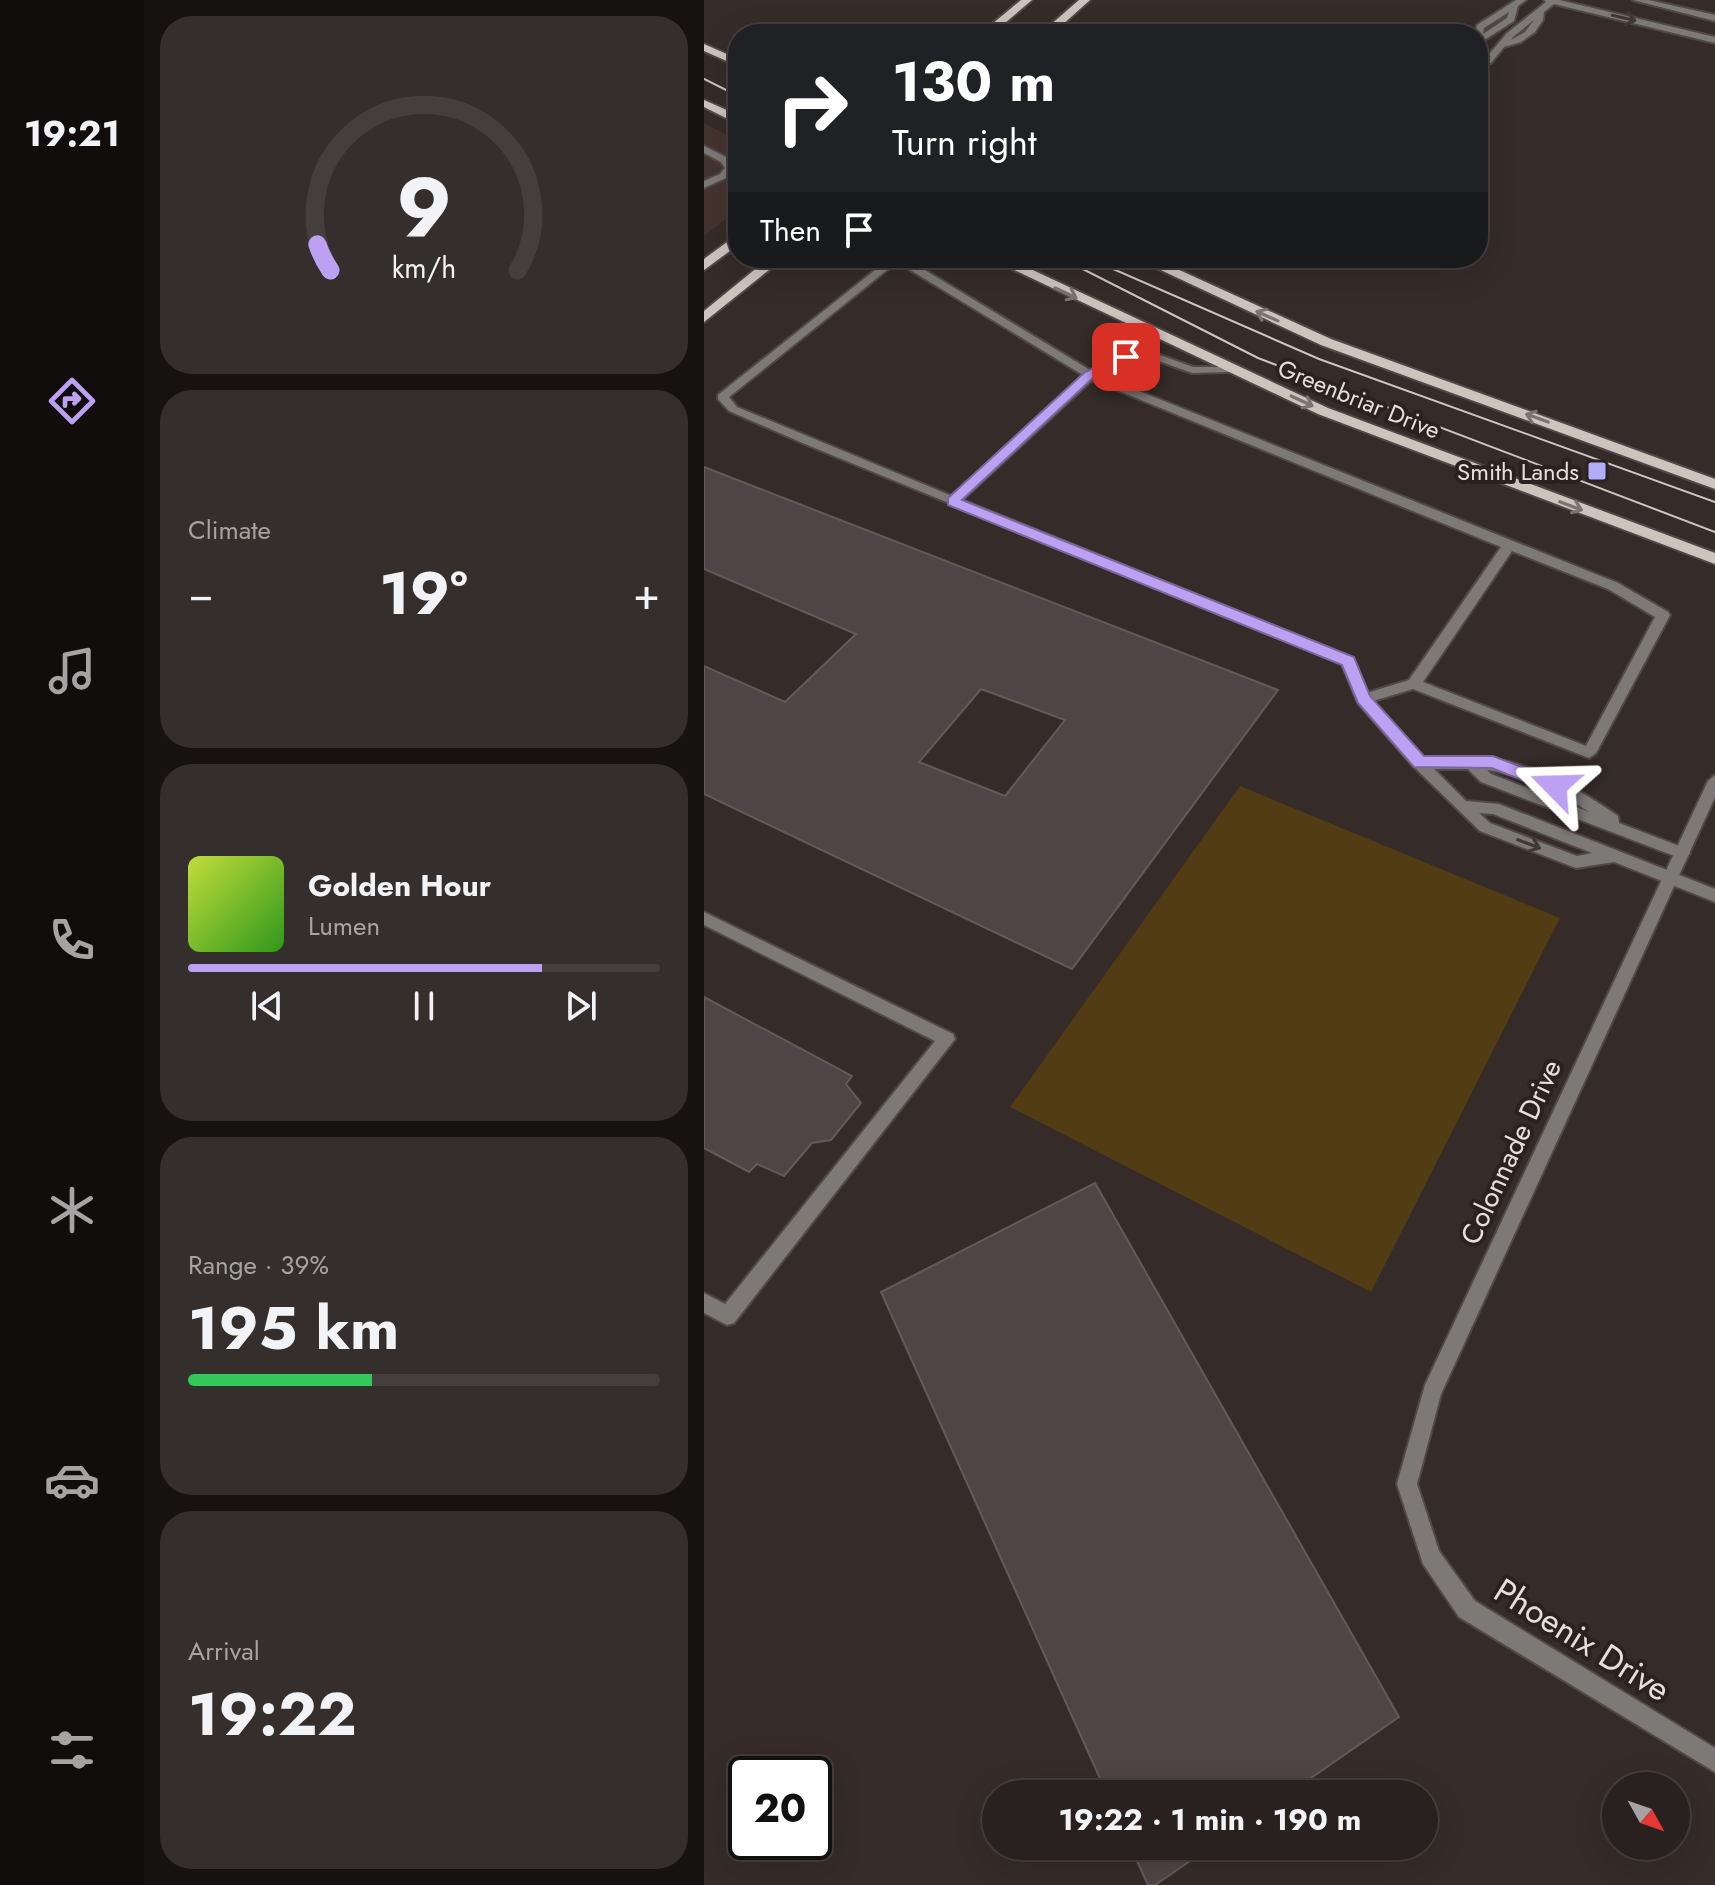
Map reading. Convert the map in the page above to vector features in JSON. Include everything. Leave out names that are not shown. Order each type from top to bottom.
[{"type":"main road","points":[[997,24],[1027,0]]},
{"type":"main road","points":[[1057,24],[1085,0]]},
{"type":"main road","points":[[704,47],[728,58]]},
{"type":"main road","points":[[704,103],[728,115]]},
{"type":"main road","points":[[704,266],[728,246]]},
{"type":"main road","points":[[707,311],[764,268]]},
{"type":"main road","name":"Greenbriar Drive","points":[[1017,268],[1323,411],[1715,559]]},
{"type":"main road","name":"Greenbriar Drive","points":[[1164,268],[1326,342],[1715,484]]},
{"type":"street","points":[[1488,61],[1503,45],[1524,38],[1538,26],[1541,13],[1550,0],[1715,40]]},
{"type":"street","points":[[1637,0],[1715,18]]},
{"type":"street","points":[[1488,34],[1511,19],[1519,3]]},
{"type":"street","points":[[704,149],[728,165]]},
{"type":"street","points":[[704,185],[728,170]]},
{"type":"street","points":[[884,268],[722,397],[733,409],[953,502],[1348,661],[1363,699],[1419,763],[1485,827],[1576,862],[1616,856],[1715,896]]},
{"type":"street","points":[[913,268],[1090,375],[1613,586],[1663,615],[1589,753],[1414,684],[1363,699]]},
{"type":"street","points":[[953,502],[1090,375],[1138,350],[1192,370],[1230,369]]},
{"type":"street","points":[[1414,684],[1509,545]]},
{"type":"street","points":[[1419,763],[1472,764],[1486,778],[1682,853]]},
{"type":"street","name":"Colonnade Drive","points":[[1430,1557],[1407,1484],[1432,1392],[1715,781]]},
{"type":"street","points":[[704,918],[947,1039],[727,1316],[704,1302]]},
{"type":"street","name":"Phoenix Drive","points":[[1430,1557],[1467,1609],[1715,1761]]},
{"type":"shaded area","points":[[704,123],[728,136],[728,217],[704,236]]},
{"type":"shaded area","points":[[1240,786],[1560,918],[1371,1292],[1010,1107]]},
{"type":"building","points":[[704,467],[1278,690],[1072,969],[704,794],[704,666],[785,702],[856,634],[704,569]],"holes":[[[981,689],[1065,720],[1005,796],[919,762]]]},
{"type":"building","points":[[704,997],[852,1076],[846,1084],[861,1103],[831,1140],[812,1143],[784,1176],[757,1164],[749,1172],[704,1148]]},
{"type":"building","points":[[1095,1183],[1399,1717],[1308,1780],[1101,1780],[881,1292]]},
{"type":"building","points":[[1136,1860],[1192,1860],[1155,1885],[1148,1885]]},
{"type":"tram line","points":[[704,79],[728,91]]},
{"type":"tram line","points":[[1081,268],[1258,358],[1715,532]]},
{"type":"tram line","points":[[1111,268],[1319,359],[1715,502]]},
{"type":"place","name":"Smith Lands","points":[[1597,471]]},
{"type":"route","points":[[1126,357],[1090,375],[953,502],[1348,661],[1363,699],[1419,763],[1493,762],[1555,786]]}]
